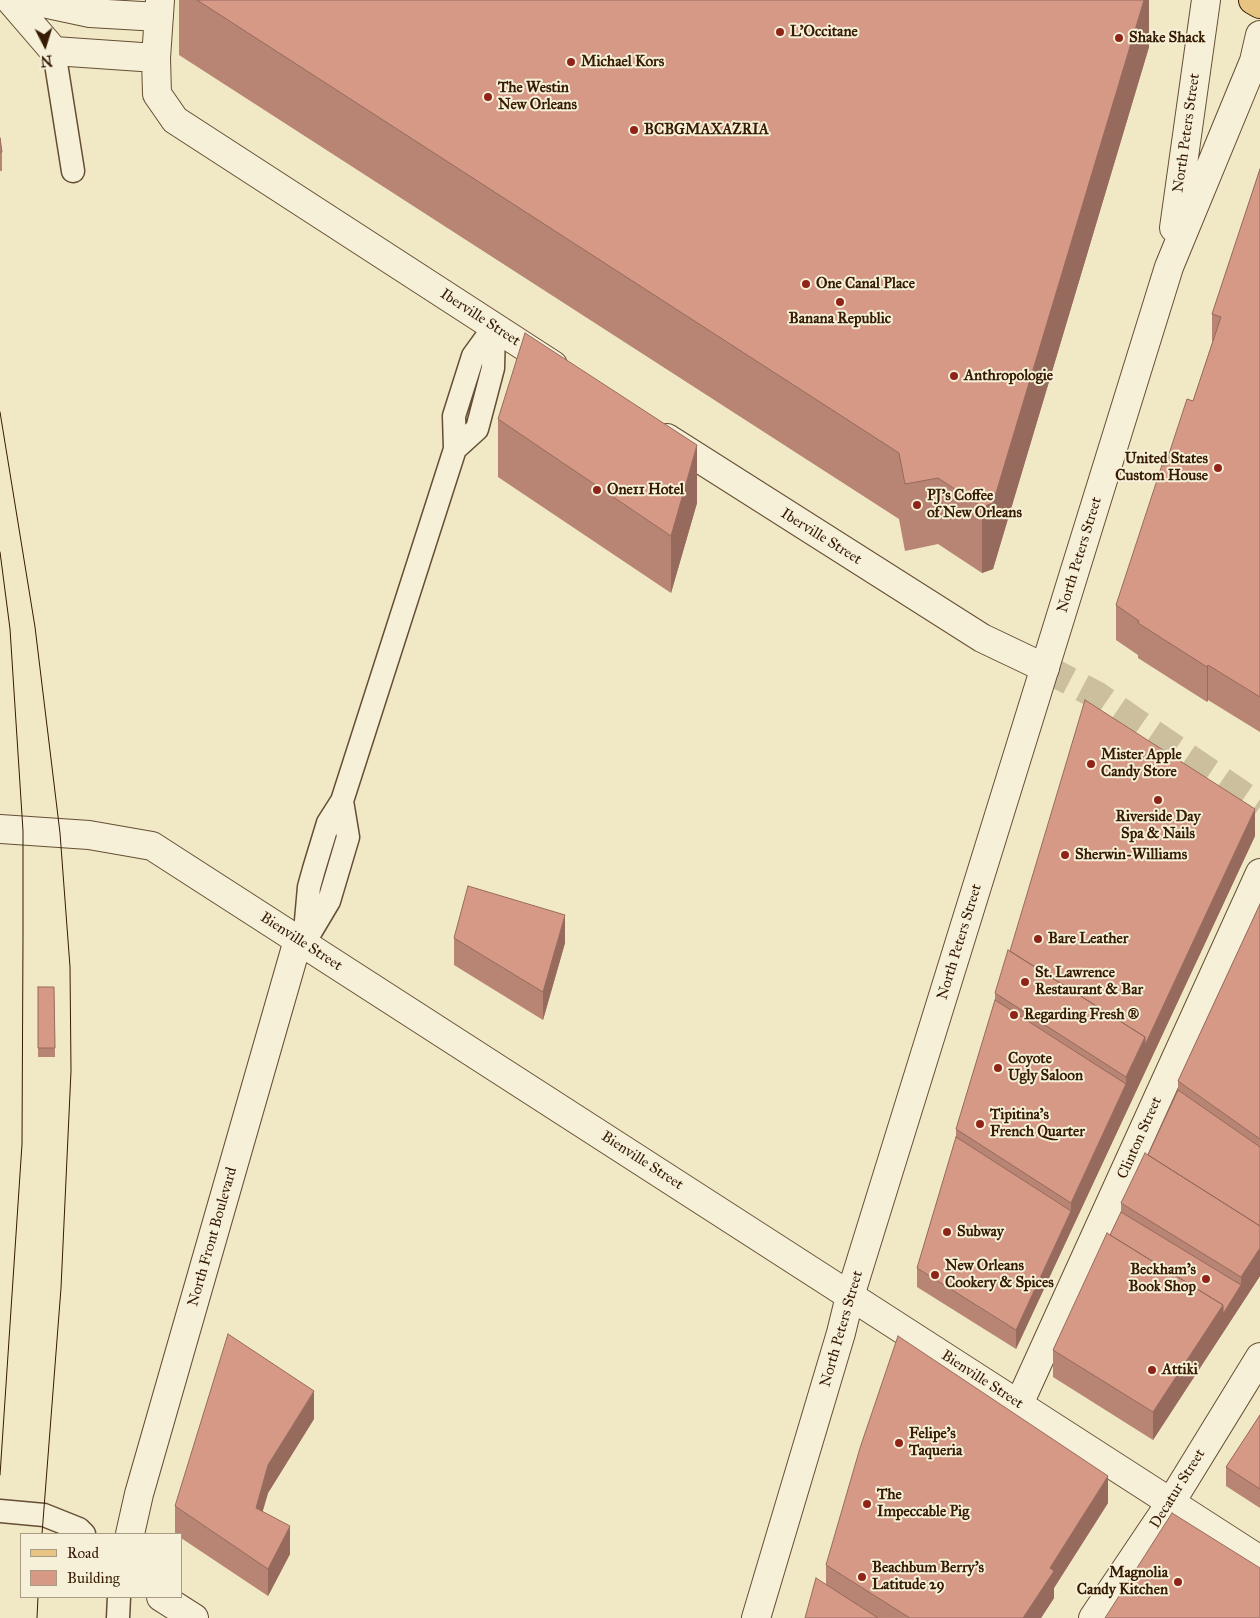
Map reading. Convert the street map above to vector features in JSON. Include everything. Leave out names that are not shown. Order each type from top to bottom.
[{"type":"main road","points":[[1253,0],[1260,4]]},
{"type":"street","points":[[10,0],[54,51],[156,58],[159,9],[90,14],[29,0]]},
{"type":"street","name":"North Peters Street","points":[[1169,267],[1206,0]]},
{"type":"street","name":"North Peters Street","points":[[756,1618],[841,1333],[850,1296],[1169,267],[1254,61],[1260,35]]},
{"type":"street","name":"Iberville Street","points":[[156,58],[157,94],[175,120],[577,380]]},
{"type":"street","name":"Iberville Street","points":[[644,424],[982,638],[1045,668]]},
{"type":"street","name":"Bienville Street","points":[[0,829],[89,835],[152,846],[1260,1560]]},
{"type":"street","name":"Clinton Street","points":[[1019,1404],[1260,872]]},
{"type":"street","name":"North Front Boulevard","points":[[130,1533],[139,1494],[301,941]]},
{"type":"street","name":"Decatur Street","points":[[1093,1618],[1171,1502],[1260,1357]]},
{"type":"street","points":[[163,1598],[194,1618]]},
{"type":"lane","points":[[54,51],[73,171]]},
{"type":"lane","points":[[301,941],[329,901],[348,837],[342,801],[455,449],[454,416],[473,356],[494,327]]},
{"type":"lane","points":[[0,1511],[44,1515],[79,1529],[83,1533]]},
{"type":"lane","points":[[118,1618],[119,1598]]},
{"type":"building","name":"One Canal Place","points":[[197,0],[1144,0],[993,503],[982,507],[938,478],[905,484],[899,453]]},
{"type":"building","name":"United States Custom House","points":[[1260,169],[1260,697],[1208,665],[1207,667],[1138,623],[1139,621],[1116,605],[1162,465],[1165,466],[1187,399],[1193,401],[1221,317],[1212,314]]},
{"type":"building","points":[[525,333],[697,445],[671,536],[498,419]]},
{"type":"building","points":[[1085,700],[1255,809],[1145,1045],[1145,1037],[1010,951]]},
{"type":"building","points":[[468,886],[565,915],[543,992],[454,938]]},
{"type":"building","points":[[1260,904],[1260,1139],[1178,1081]]},
{"type":"building","points":[[1008,950],[1145,1037],[1126,1077],[995,993]]},
{"type":"building","points":[[38,987],[54,987],[55,1048],[38,1048]]},
{"type":"building","points":[[995,1000],[1126,1084],[1071,1203],[956,1129]]},
{"type":"building","points":[[1178,1090],[1260,1147],[1260,1226],[1148,1155]]},
{"type":"building","points":[[956,1137],[1071,1211],[1016,1330],[917,1268]]},
{"type":"building","points":[[1145,1153],[1260,1226],[1260,1248],[1241,1277],[1121,1203]]},
{"type":"building","points":[[1121,1212],[1241,1285],[1223,1314],[1223,1305],[1110,1235]]},
{"type":"building","points":[[1107,1233],[1223,1305],[1153,1412],[1053,1350]]},
{"type":"building","points":[[228,1334],[314,1391],[268,1465],[256,1508],[290,1526],[268,1569],[175,1506]]},
{"type":"building","points":[[898,1336],[1108,1476],[1050,1568],[1054,1571],[1023,1618],[910,1618],[826,1565],[860,1448]]},
{"type":"building","points":[[1260,1415],[1260,1489],[1226,1467]]},
{"type":"building","points":[[1172,1513],[1260,1568],[1260,1618],[1105,1618]]},
{"type":"building","points":[[816,1578],[878,1618],[805,1618]]},
{"type":"tunnel","points":[[1045,668],[1098,696],[1260,807]]},
{"type":"tram line","points":[[0,412],[35,627],[60,833],[70,967],[71,1071],[61,1288],[42,1533]]},
{"type":"tram line","points":[[0,552],[10,629],[23,831],[22,1144],[0,1475]]},
{"type":"tram line","points":[[37,1618],[38,1598]]},
{"type":"place","name":"L'Occitane","points":[[780,32]]},
{"type":"place","name":"Shake Shack","points":[[1119,38]]},
{"type":"place","name":"Michael Kors","points":[[571,62]]},
{"type":"place","name":"The Westin New Orleans","points":[[488,97]]},
{"type":"place","name":"BCBGMAXAZRIA","points":[[634,130]]},
{"type":"place","name":"One Canal Place","points":[[806,284]]},
{"type":"place","name":"Banana Republic","points":[[840,302]]},
{"type":"place","name":"Anthropologie","points":[[954,376]]},
{"type":"place","name":"United States Custom House","points":[[1218,468]]},
{"type":"place","name":"One11 Hotel","points":[[597,490]]},
{"type":"place","name":"PJ's Coffee of New Orleans","points":[[917,505]]},
{"type":"place","name":"Mister Apple Candy Store","points":[[1091,764]]},
{"type":"place","name":"Riverside Day Spa & Nails","points":[[1158,800]]},
{"type":"place","name":"Sherwin-Williams","points":[[1065,855]]},
{"type":"place","name":"Bare Leather","points":[[1038,939]]},
{"type":"place","name":"St. Lawrence Restaurant & Bar","points":[[1025,982]]},
{"type":"place","name":"Regarding Fresh ®","points":[[1014,1015]]},
{"type":"place","name":"Coyote Ugly Saloon","points":[[998,1068]]},
{"type":"place","name":"Tipitina’s French Quarter","points":[[980,1124]]},
{"type":"place","name":"Subway","points":[[947,1232]]},
{"type":"place","name":"New Orleans Cookery & Spices","points":[[935,1275]]},
{"type":"place","name":"Beckham's Book Shop","points":[[1206,1279]]},
{"type":"place","name":"Attiki","points":[[1152,1370]]},
{"type":"place","name":"Felipe's Taqueria","points":[[899,1443]]},
{"type":"place","name":"The Impeccable Pig","points":[[867,1504]]},
{"type":"place","name":"Beachbum Berry's Latitude 29","points":[[862,1577]]},
{"type":"place","name":"Magnolia Candy Kitchen","points":[[1178,1582]]}]
